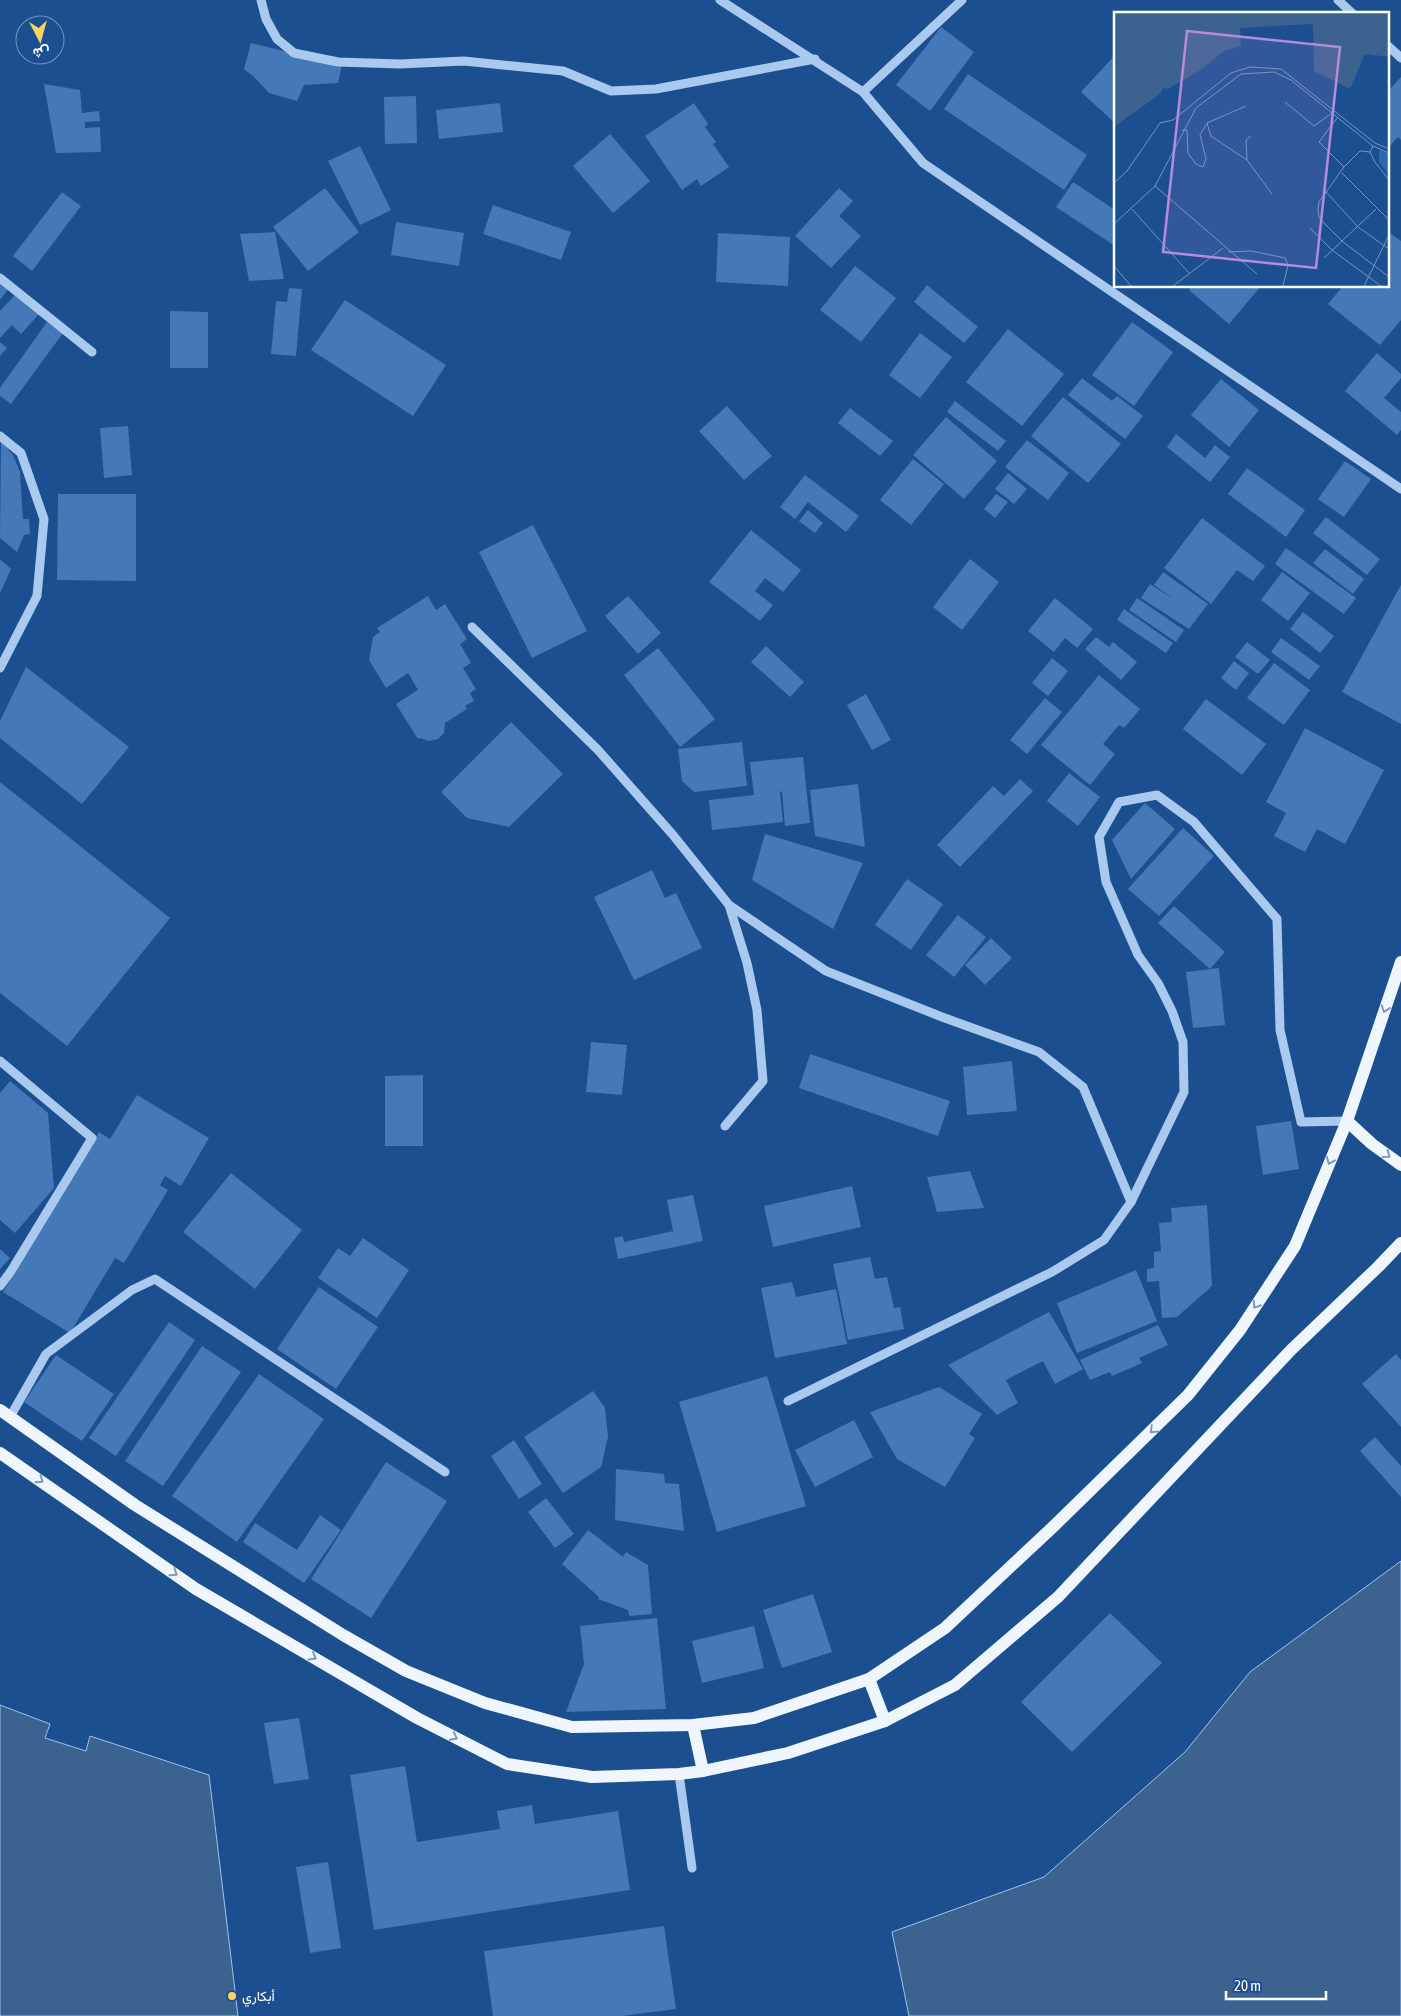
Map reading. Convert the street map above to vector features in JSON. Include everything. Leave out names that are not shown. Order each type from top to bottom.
[{"type":"main road","points":[[5,1413],[135,1505],[406,1671],[486,1703],[572,1727],[693,1725],[754,1718],[869,1679],[945,1628],[1055,1525],[1188,1395],[1240,1330],[1295,1246],[1346,1121],[1401,962]]},
{"type":"main road","points":[[1346,1121],[1372,1144],[1401,1165]]},
{"type":"main road","points":[[0,1453],[196,1589],[416,1718],[507,1764],[592,1777],[679,1774],[788,1753],[884,1721],[955,1685],[1058,1597],[1291,1350],[1401,1243]]},
{"type":"main road","points":[[869,1679],[884,1721]]},
{"type":"main road","points":[[693,1725],[703,1770]]},
{"type":"street","points":[[261,0],[266,18],[277,39],[294,54],[338,62],[400,64],[464,61],[563,71],[611,91],[656,89],[815,60]]},
{"type":"street","points":[[720,0],[863,92],[922,163],[1401,489]]},
{"type":"street","points":[[863,92],[962,0]]},
{"type":"street","points":[[1338,0],[1351,12]]},
{"type":"street","points":[[1388,46],[1401,58]]},
{"type":"street","points":[[0,278],[92,352]]},
{"type":"street","points":[[0,436],[21,453],[44,519],[37,596],[0,668]]},
{"type":"street","points":[[472,627],[598,750],[673,835],[729,905],[826,971],[942,1017],[1039,1052],[1083,1087],[1131,1202]]},
{"type":"street","points":[[788,1401],[1052,1272],[1104,1240],[1131,1202],[1184,1092],[1183,1042],[1172,1011],[1158,983],[1138,955],[1106,882],[1099,837],[1119,802],[1157,795],[1194,822],[1277,919],[1280,1030],[1301,1122],[1346,1121]]},
{"type":"street","points":[[724,1126],[763,1081],[757,1010],[747,963],[729,905]]},
{"type":"street","points":[[0,1061],[92,1138],[0,1286]]},
{"type":"street","points":[[5,1413],[46,1354],[132,1290],[155,1279],[445,1472]]},
{"type":"street","points":[[679,1774],[692,1868]]},
{"type":"water","points":[[1401,1561],[1401,2016],[909,2016],[892,1932],[1044,1877],[1185,1752],[1250,1672]]},
{"type":"water","points":[[0,1705],[50,1724],[45,1738],[86,1751],[90,1736],[209,1775],[238,2016],[0,2016]]},
{"type":"building","points":[[941,27],[974,52],[930,111],[896,85]]},
{"type":"building","points":[[251,43],[342,65],[338,83],[304,85],[297,101],[269,93],[244,69]]},
{"type":"building","points":[[1114,56],[1114,122],[1081,92]]},
{"type":"building","points":[[968,74],[1087,155],[1064,190],[944,109]]},
{"type":"building","points":[[1401,77],[1401,140],[1398,137],[1388,148],[1388,91]]},
{"type":"building","points":[[44,84],[80,90],[82,113],[99,111],[100,121],[85,122],[85,128],[100,127],[101,152],[56,153]]},
{"type":"building","points":[[416,96],[417,143],[385,144],[384,97]]},
{"type":"building","points":[[500,103],[503,132],[439,139],[436,110]]},
{"type":"building","points":[[694,103],[708,124],[705,127],[716,142],[713,144],[729,167],[701,186],[697,179],[682,190],[645,136]]},
{"type":"building","points":[[610,134],[650,181],[613,213],[573,166]]},
{"type":"building","points":[[360,146],[391,210],[360,225],[328,161]]},
{"type":"building","points":[[1073,182],[1114,209],[1114,245],[1056,207]]},
{"type":"building","points":[[325,188],[359,232],[308,271],[273,227]]},
{"type":"building","points":[[839,188],[853,201],[839,216],[861,236],[831,268],[795,236]]},
{"type":"building","points":[[62,192],[81,206],[32,271],[13,256]]},
{"type":"building","points":[[493,205],[571,232],[561,260],[483,234]]},
{"type":"building","points":[[396,222],[464,233],[459,266],[391,255]]},
{"type":"building","points":[[275,232],[284,279],[249,281],[240,234]]},
{"type":"building","points":[[1388,232],[1401,241],[1401,320],[1380,345],[1328,304],[1341,288],[1388,288]]},
{"type":"building","points":[[718,233],[790,237],[788,286],[716,282]]},
{"type":"building","points":[[855,266],[896,298],[861,342],[820,310]]},
{"type":"building","points":[[0,279],[10,287],[0,300]]},
{"type":"building","points":[[927,285],[978,327],[964,343],[914,302]]},
{"type":"building","points":[[289,288],[302,289],[296,356],[271,354],[276,301],[287,302]]},
{"type":"building","points":[[1190,288],[1259,288],[1229,324],[1189,290]]},
{"type":"building","points":[[16,294],[39,314],[21,334],[12,325],[0,338],[0,311]]},
{"type":"building","points":[[345,300],[446,365],[413,416],[311,350]]},
{"type":"building","points":[[170,311],[208,312],[208,368],[170,368]]},
{"type":"building","points":[[47,322],[63,333],[11,404],[0,396],[0,388]]},
{"type":"building","points":[[1132,322],[1173,352],[1134,406],[1092,375]]},
{"type":"building","points":[[1008,329],[1064,374],[1022,426],[966,382]]},
{"type":"building","points":[[920,333],[952,357],[920,398],[889,375]]},
{"type":"building","points":[[0,342],[7,348],[0,356]]},
{"type":"building","points":[[1377,353],[1401,374],[1401,378],[1384,398],[1401,412],[1401,430],[1397,435],[1345,391]]},
{"type":"building","points":[[1082,378],[1112,401],[1117,396],[1143,416],[1125,439],[1068,395]]},
{"type":"building","points":[[1221,379],[1259,410],[1229,447],[1191,415]]},
{"type":"building","points":[[1063,397],[1121,444],[1088,483],[1031,436]]},
{"type":"building","points":[[955,401],[1006,441],[998,451],[947,412]]},
{"type":"building","points":[[727,406],[772,456],[744,480],[699,431]]},
{"type":"building","points":[[850,408],[893,441],[880,456],[838,423]]},
{"type":"building","points":[[946,417],[997,461],[964,499],[913,455]]},
{"type":"building","points":[[128,426],[132,475],[104,478],[100,428]]},
{"type":"building","points":[[1176,434],[1205,458],[1215,445],[1230,457],[1210,482],[1167,447]]},
{"type":"building","points":[[1027,440],[1069,473],[1048,500],[1005,467]]},
{"type":"building","points":[[1,441],[13,455],[20,472],[23,519],[29,519],[30,534],[24,535],[17,552],[0,538]]},
{"type":"building","points":[[913,459],[944,484],[911,525],[880,500]]},
{"type":"building","points":[[1345,461],[1371,479],[1344,517],[1318,499]]},
{"type":"building","points":[[1247,468],[1305,510],[1286,537],[1228,494]]},
{"type":"building","points":[[1008,473],[1027,489],[1014,504],[995,489]]},
{"type":"building","points":[[805,475],[859,516],[846,532],[808,502],[795,519],[780,507]]},
{"type":"building","points":[[58,494],[136,494],[136,581],[57,580]]},
{"type":"building","points":[[996,494],[1008,502],[995,518],[984,509]]},
{"type":"building","points":[[808,510],[823,523],[815,533],[799,521]]},
{"type":"building","points":[[1326,517],[1380,559],[1367,575],[1313,533]]},
{"type":"building","points":[[1202,518],[1265,566],[1253,581],[1237,570],[1211,604],[1164,568]]},
{"type":"building","points":[[533,525],[587,631],[532,658],[479,552]]},
{"type":"building","points":[[751,530],[801,570],[783,592],[765,578],[755,591],[773,605],[760,621],[709,582]]},
{"type":"building","points":[[1286,548],[1356,598],[1344,614],[1275,564]]},
{"type":"building","points":[[1325,549],[1364,579],[1353,594],[1313,563]]},
{"type":"building","points":[[0,559],[11,569],[0,593]]},
{"type":"building","points":[[970,559],[999,582],[962,630],[933,607]]},
{"type":"building","points":[[1163,572],[1208,604],[1189,629],[1141,598],[1150,584],[1175,600],[1154,585]]},
{"type":"building","points":[[1282,572],[1310,593],[1288,621],[1261,600]]},
{"type":"building","points":[[1401,585],[1401,724],[1342,692]]},
{"type":"building","points":[[428,596],[436,610],[445,604],[467,639],[460,644],[471,663],[463,668],[476,689],[470,693],[474,701],[465,706],[467,709],[445,723],[444,733],[438,739],[429,741],[418,739],[396,704],[418,690],[408,673],[386,688],[369,660],[373,637],[380,632],[377,628]]},
{"type":"building","points":[[628,596],[661,633],[638,654],[605,616]]},
{"type":"building","points":[[1055,598],[1093,629],[1077,648],[1065,638],[1054,652],[1028,631]]},
{"type":"building","points":[[1137,598],[1184,630],[1176,642],[1129,610]]},
{"type":"building","points":[[1124,609],[1173,643],[1166,653],[1117,620]]},
{"type":"building","points":[[1303,612],[1334,636],[1320,653],[1290,629]]},
{"type":"building","points":[[1096,637],[1109,647],[1113,642],[1137,662],[1121,680],[1085,649]]},
{"type":"building","points":[[1281,638],[1320,666],[1309,680],[1271,652]]},
{"type":"building","points":[[1247,642],[1270,660],[1258,674],[1235,657]]},
{"type":"building","points":[[766,646],[804,682],[790,697],[751,662]]},
{"type":"building","points":[[658,648],[715,719],[680,747],[624,675]]},
{"type":"building","points":[[1052,658],[1068,671],[1048,696],[1032,683]]},
{"type":"building","points":[[1234,661],[1249,673],[1236,690],[1221,678]]},
{"type":"building","points":[[1274,663],[1310,690],[1284,725],[1247,698]]},
{"type":"building","points":[[26,667],[129,747],[82,804],[0,738],[0,721]]},
{"type":"building","points":[[1099,675],[1140,709],[1124,728],[1119,725],[1103,744],[1115,754],[1090,785],[1041,745]]},
{"type":"building","points":[[866,694],[891,740],[872,750],[847,705]]},
{"type":"building","points":[[1045,698],[1062,712],[1027,754],[1010,740]]},
{"type":"building","points":[[1206,699],[1266,744],[1242,775],[1183,729]]},
{"type":"building","points":[[511,722],[563,774],[509,827],[467,818],[441,792]]},
{"type":"building","points":[[1305,728],[1384,770],[1345,844],[1317,829],[1305,852],[1274,836],[1286,813],[1266,802]]},
{"type":"building","points":[[742,742],[747,786],[694,792],[682,781],[678,749]]},
{"type":"building","points":[[803,757],[810,823],[785,826],[782,791],[780,792],[783,822],[712,830],[709,800],[754,795],[750,762]]},
{"type":"building","points":[[1069,773],[1100,797],[1078,826],[1047,801]]},
{"type":"building","points":[[1020,779],[1033,791],[960,867],[937,845],[993,786],[1004,796]]},
{"type":"building","points":[[0,782],[170,918],[67,1046],[0,993]]},
{"type":"building","points":[[858,784],[865,847],[815,836],[810,790]]},
{"type":"building","points":[[1145,803],[1175,829],[1131,879],[1112,840]]},
{"type":"building","points":[[1183,828],[1214,856],[1159,916],[1128,889]]},
{"type":"building","points":[[765,834],[863,863],[833,929],[752,880]]},
{"type":"building","points":[[652,870],[665,898],[676,893],[702,948],[634,980],[594,897]]},
{"type":"building","points":[[907,879],[943,904],[911,950],[875,925]]},
{"type":"building","points":[[1174,906],[1225,952],[1210,969],[1158,923]]},
{"type":"building","points":[[958,915],[986,937],[954,977],[926,955]]},
{"type":"building","points":[[991,938],[1012,958],[985,985],[965,965]]},
{"type":"building","points":[[1219,968],[1225,1025],[1193,1028],[1186,972]]},
{"type":"building","points":[[591,1042],[627,1045],[622,1095],[586,1092]]},
{"type":"building","points":[[810,1054],[950,1101],[938,1136],[799,1088]]},
{"type":"building","points":[[1012,1061],[1017,1111],[967,1115],[963,1067]]},
{"type":"building","points":[[423,1075],[423,1146],[385,1146],[385,1076]]},
{"type":"building","points":[[10,1081],[48,1113],[54,1188],[15,1233],[0,1220],[0,1093]]},
{"type":"building","points":[[137,1095],[209,1138],[181,1186],[165,1176],[160,1185],[168,1190],[124,1263],[115,1258],[70,1333],[3,1292],[99,1132],[110,1139]]},
{"type":"building","points":[[1291,1121],[1299,1169],[1263,1175],[1256,1126]]},
{"type":"building","points":[[970,1171],[984,1208],[937,1212],[927,1177]]},
{"type":"building","points":[[231,1173],[302,1230],[255,1289],[183,1232]]},
{"type":"building","points":[[852,1186],[861,1227],[773,1247],[764,1206]]},
{"type":"building","points":[[693,1195],[703,1241],[618,1259],[614,1238],[623,1236],[624,1242],[673,1231],[667,1200]]},
{"type":"building","points":[[1207,1205],[1212,1286],[1177,1317],[1162,1318],[1159,1281],[1147,1282],[1147,1269],[1154,1268],[1154,1252],[1161,1251],[1159,1223],[1172,1222],[1171,1208]]},
{"type":"building","points":[[363,1238],[409,1270],[377,1318],[318,1278],[338,1248],[350,1256]]},
{"type":"building","points":[[0,1249],[10,1258],[0,1269]]},
{"type":"building","points":[[870,1257],[875,1279],[887,1277],[894,1308],[900,1307],[904,1329],[848,1340],[833,1264]]},
{"type":"building","points":[[1136,1270],[1157,1321],[1077,1353],[1057,1303]]},
{"type":"building","points":[[792,1282],[796,1297],[836,1289],[847,1344],[775,1358],[761,1288]]},
{"type":"building","points":[[319,1287],[378,1327],[336,1389],[277,1349]]},
{"type":"building","points":[[1049,1312],[1083,1369],[1055,1384],[1043,1361],[1006,1380],[1018,1403],[997,1415],[948,1365]]},
{"type":"building","points":[[169,1322],[195,1340],[116,1456],[89,1438]]},
{"type":"building","points":[[1158,1325],[1168,1345],[1139,1358],[1142,1363],[1112,1376],[1110,1372],[1090,1380],[1080,1360]]},
{"type":"building","points":[[202,1346],[241,1372],[163,1486],[125,1461]]},
{"type":"building","points":[[1396,1354],[1401,1360],[1401,1427],[1362,1384]]},
{"type":"building","points":[[56,1355],[114,1394],[82,1441],[24,1402]]},
{"type":"building","points":[[259,1374],[324,1419],[237,1542],[172,1496]]},
{"type":"building","points":[[767,1376],[806,1506],[717,1532],[679,1402]]},
{"type":"building","points":[[939,1387],[982,1414],[969,1434],[975,1438],[945,1487],[897,1459],[870,1412]]},
{"type":"building","points":[[593,1391],[605,1408],[608,1437],[601,1467],[563,1493],[524,1437]]},
{"type":"building","points":[[854,1420],[873,1457],[815,1487],[795,1450]]},
{"type":"building","points":[[1375,1437],[1401,1466],[1401,1497],[1360,1451]]},
{"type":"building","points":[[514,1440],[542,1484],[519,1499],[491,1456]]},
{"type":"building","points":[[386,1462],[447,1501],[371,1618],[311,1579]]},
{"type":"building","points":[[616,1469],[664,1474],[665,1483],[679,1484],[684,1531],[615,1520]]},
{"type":"building","points":[[546,1498],[574,1534],[555,1548],[528,1512]]},
{"type":"building","points":[[320,1515],[341,1530],[304,1583],[243,1542],[255,1523],[297,1550]]},
{"type":"building","points":[[588,1530],[623,1557],[626,1552],[648,1565],[652,1614],[629,1616],[628,1610],[598,1599],[599,1597],[562,1564]]},
{"type":"building","points":[[813,1594],[832,1652],[782,1668],[763,1610]]},
{"type":"building","points":[[1110,1613],[1162,1663],[1072,1752],[1021,1702]]},
{"type":"building","points":[[657,1618],[666,1709],[566,1712],[584,1664],[580,1626]]},
{"type":"building","points":[[754,1626],[764,1668],[702,1683],[692,1641]]},
{"type":"building","points":[[299,1718],[309,1779],[274,1784],[264,1723]]},
{"type":"building","points":[[405,1766],[417,1842],[500,1829],[497,1811],[532,1805],[535,1824],[618,1811],[630,1890],[374,1930],[350,1775]]},
{"type":"building","points":[[328,1862],[341,1948],[310,1953],[296,1867]]},
{"type":"building","points":[[664,1926],[676,2009],[622,2016],[493,2016],[484,1951]]},
{"type":"place","name":"أبكاري","points":[[232,1996]]}]
